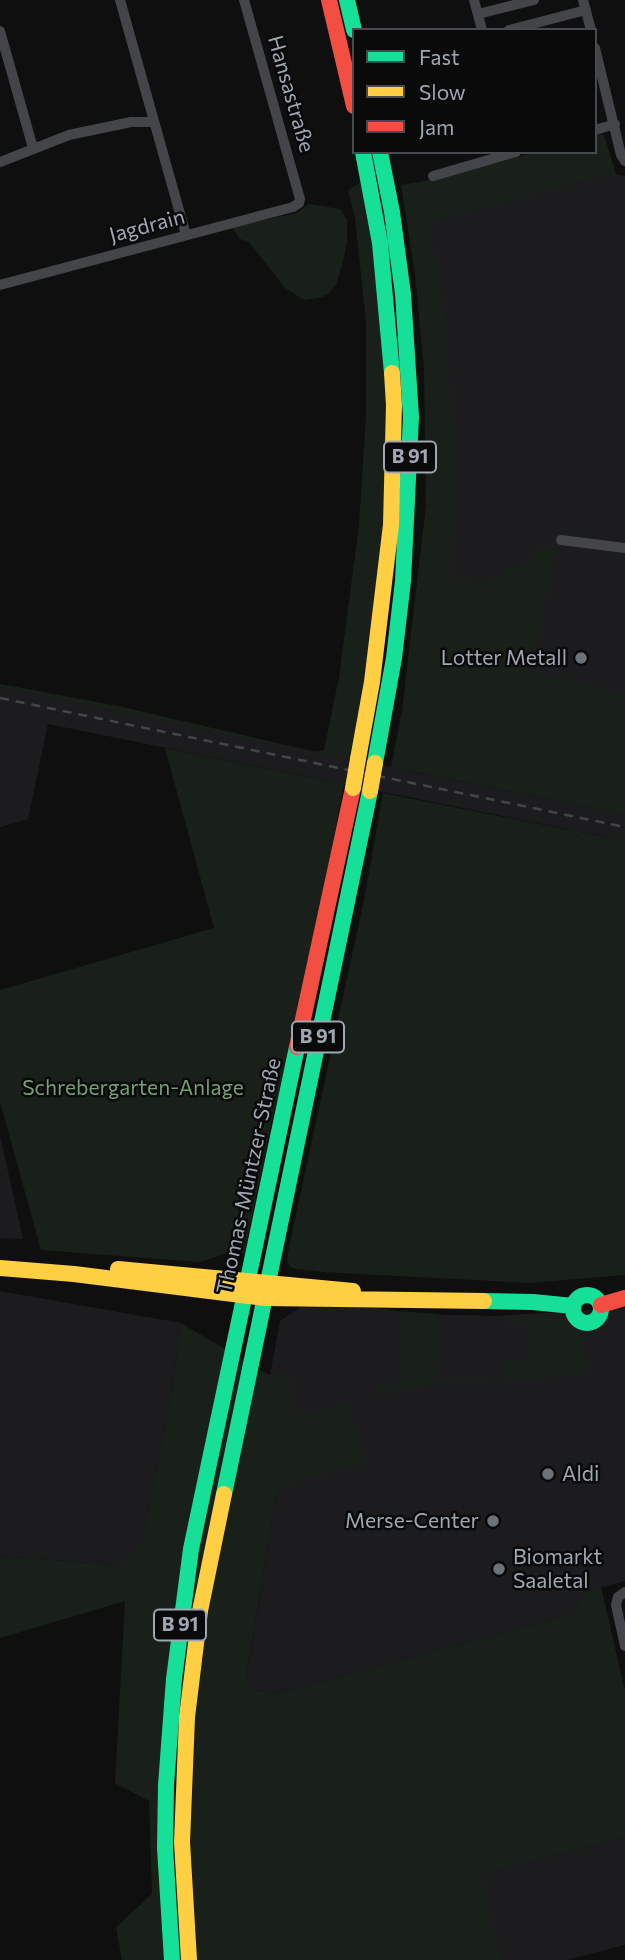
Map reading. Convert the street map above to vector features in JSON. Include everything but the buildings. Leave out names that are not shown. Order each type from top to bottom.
[{"type":"main road","points":[[329,0],[352,98]]},
{"type":"main road","points":[[347,0],[354,28]]},
{"type":"main road","name":"Thomas-Müntzer-Straße","points":[[172,1960],[165,1847],[166,1784],[174,1679],[193,1536],[353,788],[372,682],[386,580],[391,525],[394,419],[392,361],[385,284],[363,154]]},
{"type":"main road","name":"Thomas-Müntzer-Straße","points":[[189,1960],[182,1842],[183,1766],[192,1664],[209,1562],[376,762],[394,658],[403,581],[411,417],[403,294],[392,212],[380,154]]},
{"type":"main road","points":[[0,1259],[245,1288]]},
{"type":"main road","points":[[0,1268],[407,1299],[533,1301],[573,1306],[578,1320],[587,1323],[596,1320],[601,1305],[625,1298]]},
{"type":"street","points":[[120,0],[187,235]]},
{"type":"street","name":"Hansastraße","points":[[244,0],[300,199]]},
{"type":"street","points":[[474,0],[482,28]]},
{"type":"street","points":[[478,14],[534,0]]},
{"type":"street","points":[[515,28],[584,5],[590,28]]},
{"type":"street","points":[[0,31],[33,148]]},
{"type":"street","points":[[597,56],[621,155],[625,161]]},
{"type":"street","points":[[0,162],[69,135],[131,122],[155,122]]},
{"type":"street","points":[[597,129],[615,124]]},
{"type":"street","points":[[433,176],[509,154]]},
{"type":"street","name":"Jagdrain","points":[[0,285],[293,207],[300,199]]},
{"type":"street","points":[[561,540],[625,548]]},
{"type":"street","points":[[622,1594],[616,1605],[625,1646]]},
{"type":"shaded area","points":[[612,174],[625,176],[625,742],[433,707],[428,221]]},
{"type":"shaded area","points":[[0,687],[625,815],[625,841],[48,724],[28,819],[0,827]]},
{"type":"shaded area","points":[[0,1135],[23,1239],[0,1238]]},
{"type":"shaded area","points":[[0,1291],[181,1323],[170,1403],[141,1547],[117,1565],[0,1556]]},
{"type":"shaded area","points":[[301,1307],[377,1308],[420,1314],[496,1316],[625,1308],[625,1581],[587,1591],[572,1614],[278,1693],[253,1690],[246,1679],[278,1487],[270,1375],[280,1321]]},
{"type":"shaded area","points":[[625,1837],[625,1945],[566,1960],[502,1960],[479,1875]]},
{"type":"green space","points":[[597,135],[604,135],[617,177],[612,174],[428,222],[445,314],[456,481],[450,575],[465,582],[481,584],[525,563],[545,547],[556,550],[532,668],[537,672],[625,694],[625,815],[391,767],[402,711],[426,505],[424,369],[415,274],[401,185],[436,179],[529,154],[597,154]]},
{"type":"green space","points":[[363,181],[374,245],[387,380],[388,478],[372,660],[349,760],[0,687],[0,684],[118,706],[316,752],[324,750],[339,677],[359,525],[366,416],[366,321],[355,219],[348,190]]},
{"type":"green space","points":[[309,204],[340,209],[347,220],[347,241],[336,285],[328,294],[304,300],[285,288],[249,242],[240,239],[232,227],[297,213]]},
{"type":"green space","name":"Schrebergarten-Anlage","points":[[165,748],[344,784],[300,1012],[271,1124],[244,1255],[237,1252],[228,1261],[228,1253],[200,1262],[41,1250],[0,1102],[0,990],[214,928]]},
{"type":"green space","points":[[383,793],[625,841],[625,1275],[530,1283],[323,1272],[289,1266],[287,1259],[290,1242],[364,900]]},
{"type":"green space","points":[[402,1311],[437,1314],[436,1381],[491,1378],[489,1381],[434,1384],[380,1395],[380,1384],[402,1384]]},
{"type":"green space","points":[[509,1317],[561,1319],[568,1323],[580,1333],[588,1368],[585,1374],[503,1381],[503,1360],[530,1359],[530,1322],[504,1322]]},
{"type":"green space","points":[[181,1323],[269,1375],[290,1374],[292,1415],[349,1404],[365,1462],[278,1487],[246,1678],[253,1690],[278,1693],[572,1614],[587,1591],[601,1587],[625,1691],[625,1837],[480,1875],[502,1960],[122,1960],[116,1927],[152,1894],[149,1801],[115,1783],[125,1601],[0,1638],[0,1556],[117,1565],[141,1547],[170,1403]]},
{"type":"railway","points":[[0,698],[625,827]]},
{"type":"traffic: fast","points":[[347,0],[354,28]]},
{"type":"traffic: fast","points":[[363,154],[380,243],[392,373]]},
{"type":"traffic: fast","points":[[375,763],[394,658],[403,581],[411,417],[403,294],[392,212],[380,154]]},
{"type":"traffic: fast","points":[[224,1494],[370,791]]},
{"type":"traffic: fast","points":[[172,1960],[165,1848],[166,1785],[174,1679],[191,1549],[297,1047]]},
{"type":"traffic: fast","points":[[587,1295],[597,1299],[601,1309],[597,1319],[587,1323],[577,1319],[573,1309],[577,1299],[587,1295]]},
{"type":"traffic: fast","points":[[484,1301],[573,1306]]},
{"type":"traffic: slow","points":[[358,759],[372,682],[391,525],[394,405],[392,373]]},
{"type":"traffic: slow","points":[[353,788],[358,759]]},
{"type":"traffic: slow","points":[[370,791],[375,763]]},
{"type":"traffic: slow","points":[[0,1268],[74,1274],[265,1298],[484,1301]]},
{"type":"traffic: slow","points":[[118,1269],[353,1291]]},
{"type":"traffic: slow","points":[[189,1960],[182,1842],[187,1717],[200,1611],[224,1494]]},
{"type":"traffic: jam","points":[[329,0],[352,98]]},
{"type":"traffic: jam","points":[[297,1047],[353,788]]},
{"type":"traffic: jam","points":[[601,1305],[625,1298]]},
{"type":"place","name":"Lotter Metall","points":[[581,658]]},
{"type":"place","name":"Aldi","points":[[548,1474]]},
{"type":"place","name":"Merse-Center","points":[[493,1521]]},
{"type":"place","name":"Biomarkt Saaletal","points":[[499,1569]]}]
